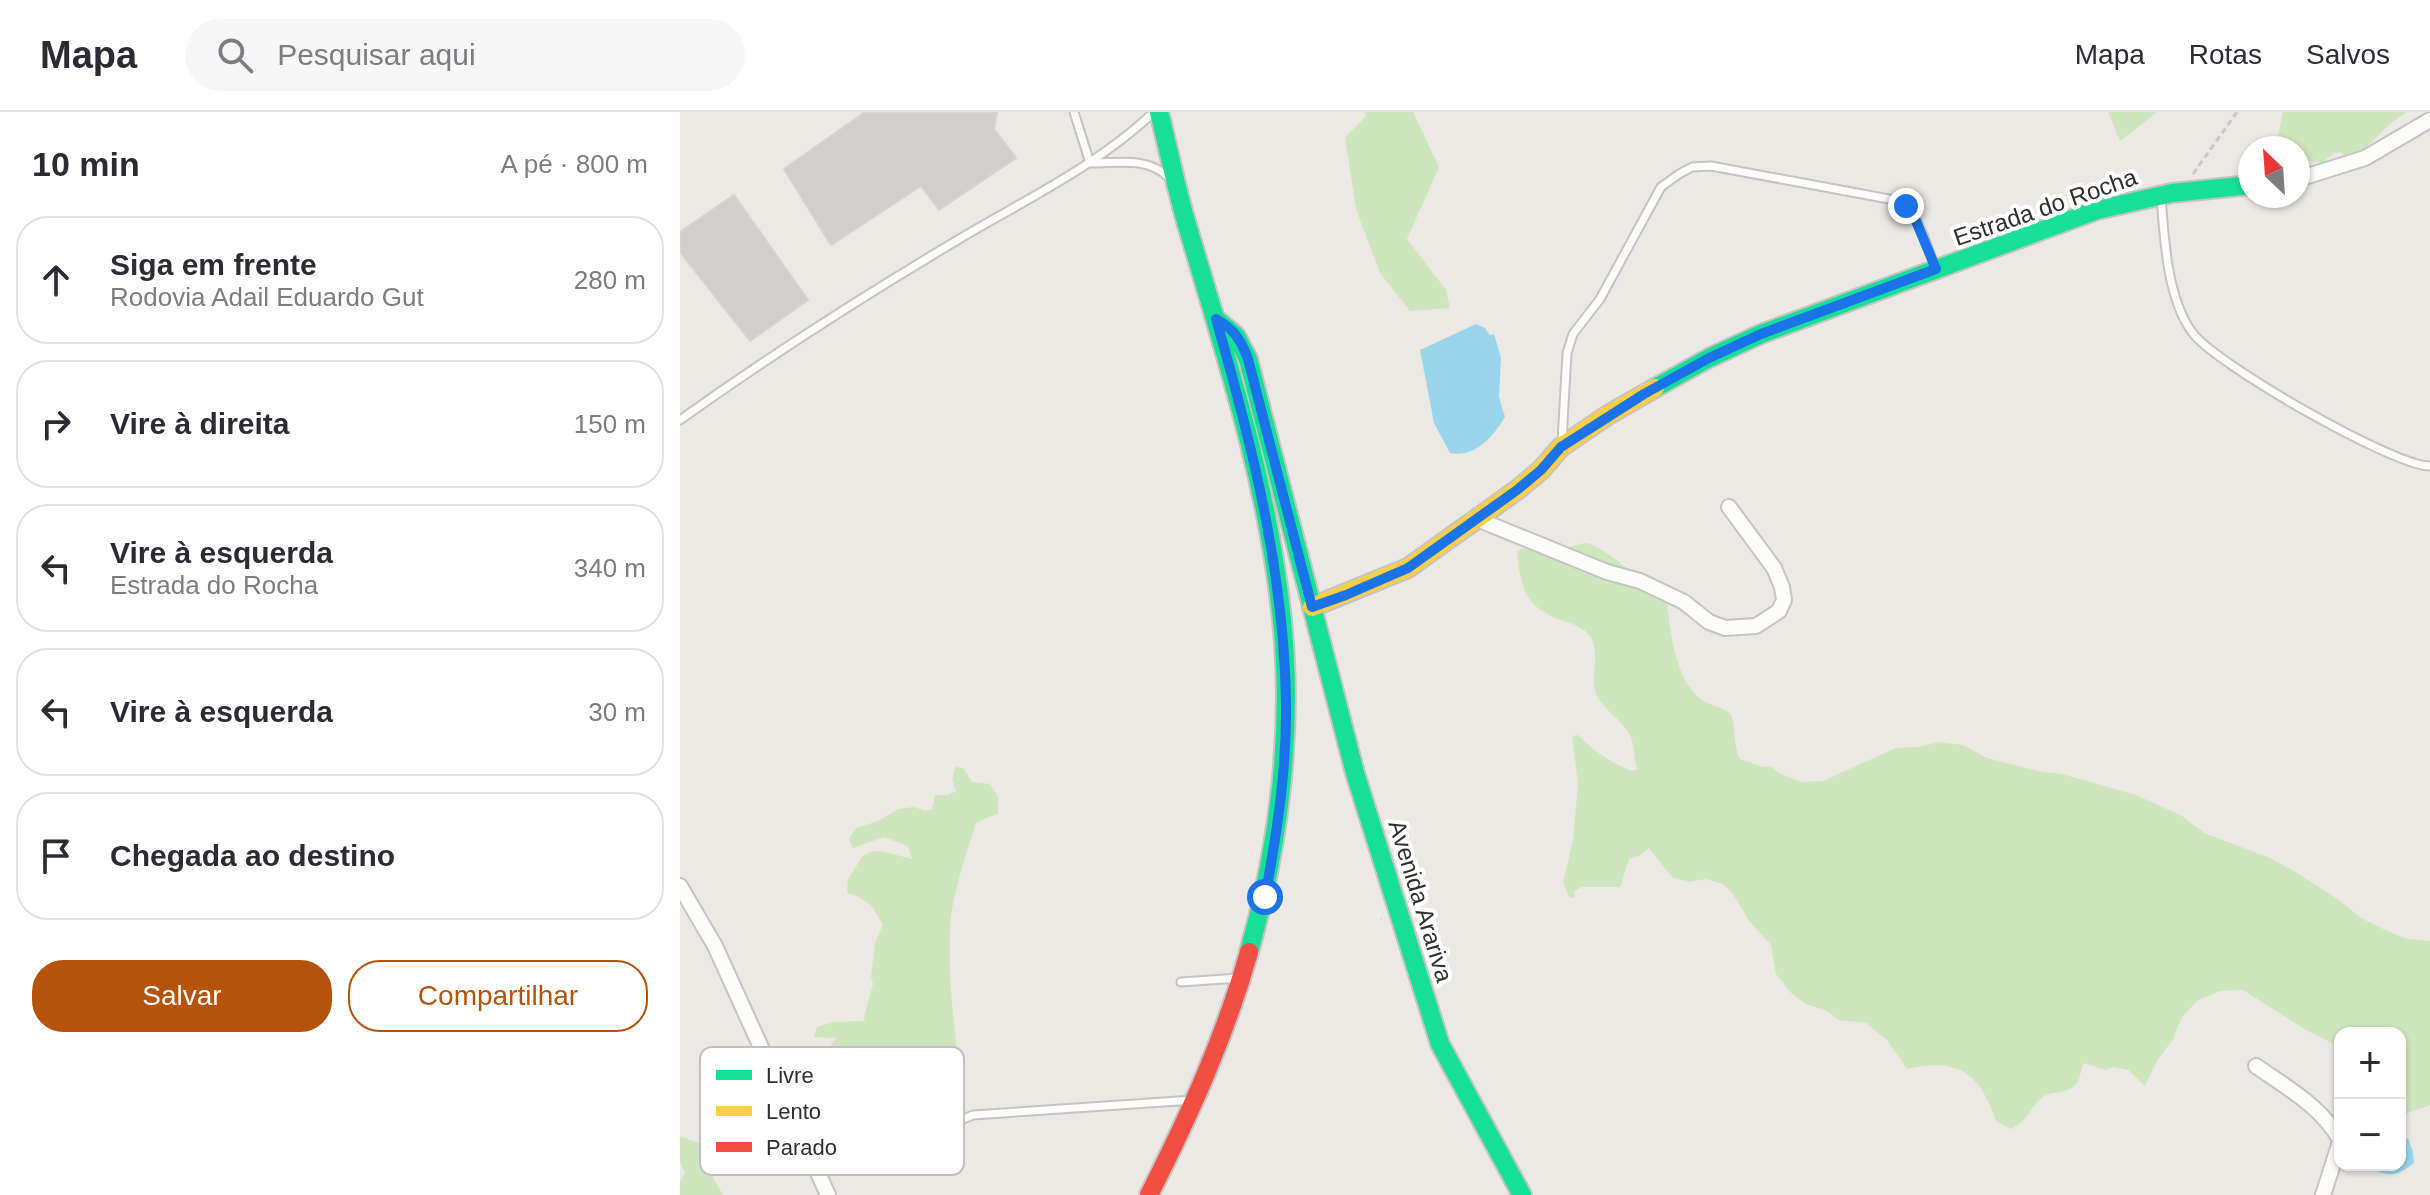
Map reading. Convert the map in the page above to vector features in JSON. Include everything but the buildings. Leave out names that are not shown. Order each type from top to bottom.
[{"type":"street","points":[[1149,1195],[1198,1100],[1231,1016],[1254,945],[1278,824],[1286,704],[1282,620],[1269,531],[1247,428],[1157,112]]},
{"type":"street","points":[[2310,175],[2365,158],[2430,120]]},
{"type":"street","name":"Estrada do Rocha","points":[[1312,607],[1408,568],[1541,470],[1561,447],[1644,394],[1761,334],[2097,210],[2181,190],[2238,186]]},
{"type":"street","name":"Avenida Arariva","points":[[1216,319],[1231,327],[1248,359],[1355,773],[1440,1044],[1522,1195]]},
{"type":"street","points":[[1477,519],[1607,572],[1640,581],[1684,602],[1709,622],[1725,628],[1756,626],[1779,611],[1784,600],[1782,587],[1774,568],[1729,507]]},
{"type":"street","points":[[680,886],[715,946],[761,1047]]},
{"type":"street","points":[[2256,1066],[2314,1108],[2334,1129]]},
{"type":"street","points":[[2323,1195],[2334,1160]]},
{"type":"street","points":[[819,1175],[828,1195]]},
{"type":"lane","points":[[1074,112],[1090,163]]},
{"type":"lane","points":[[680,420],[772,356],[960,239],[1090,163],[1157,112]]},
{"type":"lane","points":[[1090,163],[1141,162],[1153,165],[1176,185]]},
{"type":"lane","points":[[1561,447],[1567,353],[1573,334],[1600,299],[1661,187],[1692,167],[1728,169],[1901,203],[1911,211],[1936,269]]},
{"type":"lane","points":[[2161,194],[2164,237],[2178,305],[2191,332],[2201,343],[2299,407],[2396,456],[2430,466]]},
{"type":"lane","points":[[1181,982],[1243,978]]},
{"type":"lane","points":[[964,1119],[973,1115],[1198,1100]]},
{"type":"path","points":[[2181,190],[2237,112]]},
{"type":"green space","points":[[1364,112],[1413,112],[1439,167],[1407,239],[1446,290],[1450,308],[1410,311],[1380,273],[1356,209],[1345,137],[1366,116]]},
{"type":"green space","points":[[2108,112],[2157,112],[2120,141]]},
{"type":"green space","points":[[2283,112],[2407,112],[2390,124],[2353,161],[2339,152],[2322,163],[2310,160],[2310,136],[2278,136]]},
{"type":"green space","points":[[1588,543],[1600,549],[1667,604],[1680,669],[1702,700],[1731,714],[1740,759],[1763,767],[1771,766],[1779,773],[1801,782],[1823,781],[1896,748],[1939,742],[1963,745],[1987,758],[2062,774],[2136,795],[2182,816],[2204,833],[2270,858],[2294,871],[2361,918],[2385,930],[2407,939],[2430,941],[2430,1105],[2406,1114],[2406,1027],[2334,1027],[2334,1046],[2243,990],[2220,991],[2197,1001],[2182,1017],[2173,1039],[2157,1061],[2145,1086],[2128,1070],[2114,1067],[2105,1070],[2084,1063],[2074,1086],[2043,1097],[2022,1122],[2011,1129],[1996,1121],[1983,1091],[1965,1072],[1940,1065],[1907,1069],[1887,1040],[1866,1023],[1839,1020],[1791,993],[1776,974],[1771,945],[1723,884],[1706,879],[1689,882],[1672,877],[1649,848],[1629,859],[1620,887],[1582,887],[1574,891],[1575,898],[1569,897],[1563,883],[1573,840],[1578,784],[1572,736],[1578,735],[1617,764],[1632,771],[1638,769],[1629,734],[1597,696],[1595,651],[1590,636],[1581,628],[1540,610],[1527,595],[1520,576],[1517,551],[1556,552]]},
{"type":"green space","points":[[956,766],[964,769],[972,782],[990,784],[998,797],[998,813],[976,823],[953,906],[950,973],[957,1047],[830,1047],[836,1038],[814,1037],[817,1027],[833,1022],[865,1021],[873,984],[875,943],[883,925],[871,905],[847,893],[848,879],[862,857],[870,852],[881,851],[912,859],[908,846],[884,837],[853,848],[849,839],[856,828],[878,821],[898,809],[932,809],[935,795],[948,795],[956,791],[952,779]]},
{"type":"green space","points":[[680,1136],[700,1144],[700,1175],[712,1175],[723,1195],[680,1195],[680,1181],[685,1173],[680,1162]]},
{"type":"water","points":[[1476,324],[1485,328],[1490,335],[1494,334],[1501,358],[1499,397],[1505,417],[1495,432],[1475,449],[1459,454],[1450,453],[1434,423],[1420,350]]},
{"type":"water","points":[[2406,1138],[2413,1152],[2414,1163],[2406,1169]]},
{"type":"water","points":[[2378,1171],[2401,1171],[2391,1174]]},
{"type":"traffic: fast","points":[[1159,112],[1181,205],[1254,461],[1281,611],[1286,696],[1282,783],[1269,868],[1249,952]]},
{"type":"traffic: fast","points":[[1655,388],[1761,334],[2097,210],[2172,193],[2238,186]]},
{"type":"traffic: fast","points":[[1216,319],[1236,336],[1248,359],[1355,773],[1440,1044],[1522,1195]]},
{"type":"traffic: slow","points":[[1312,607],[1408,568],[1517,490],[1541,470],[1561,447],[1655,388]]},
{"type":"traffic: jam","points":[[1149,1195],[1205,1076],[1249,952]]},
{"type":"route","points":[[1265,897],[1278,824],[1284,763],[1286,704],[1282,620],[1269,531],[1247,428],[1216,319],[1231,327],[1248,359],[1312,607],[1408,568],[1517,490],[1541,470],[1561,447],[1608,415],[1709,358],[1761,334],[1936,269],[1916,221],[1906,206]]}]
